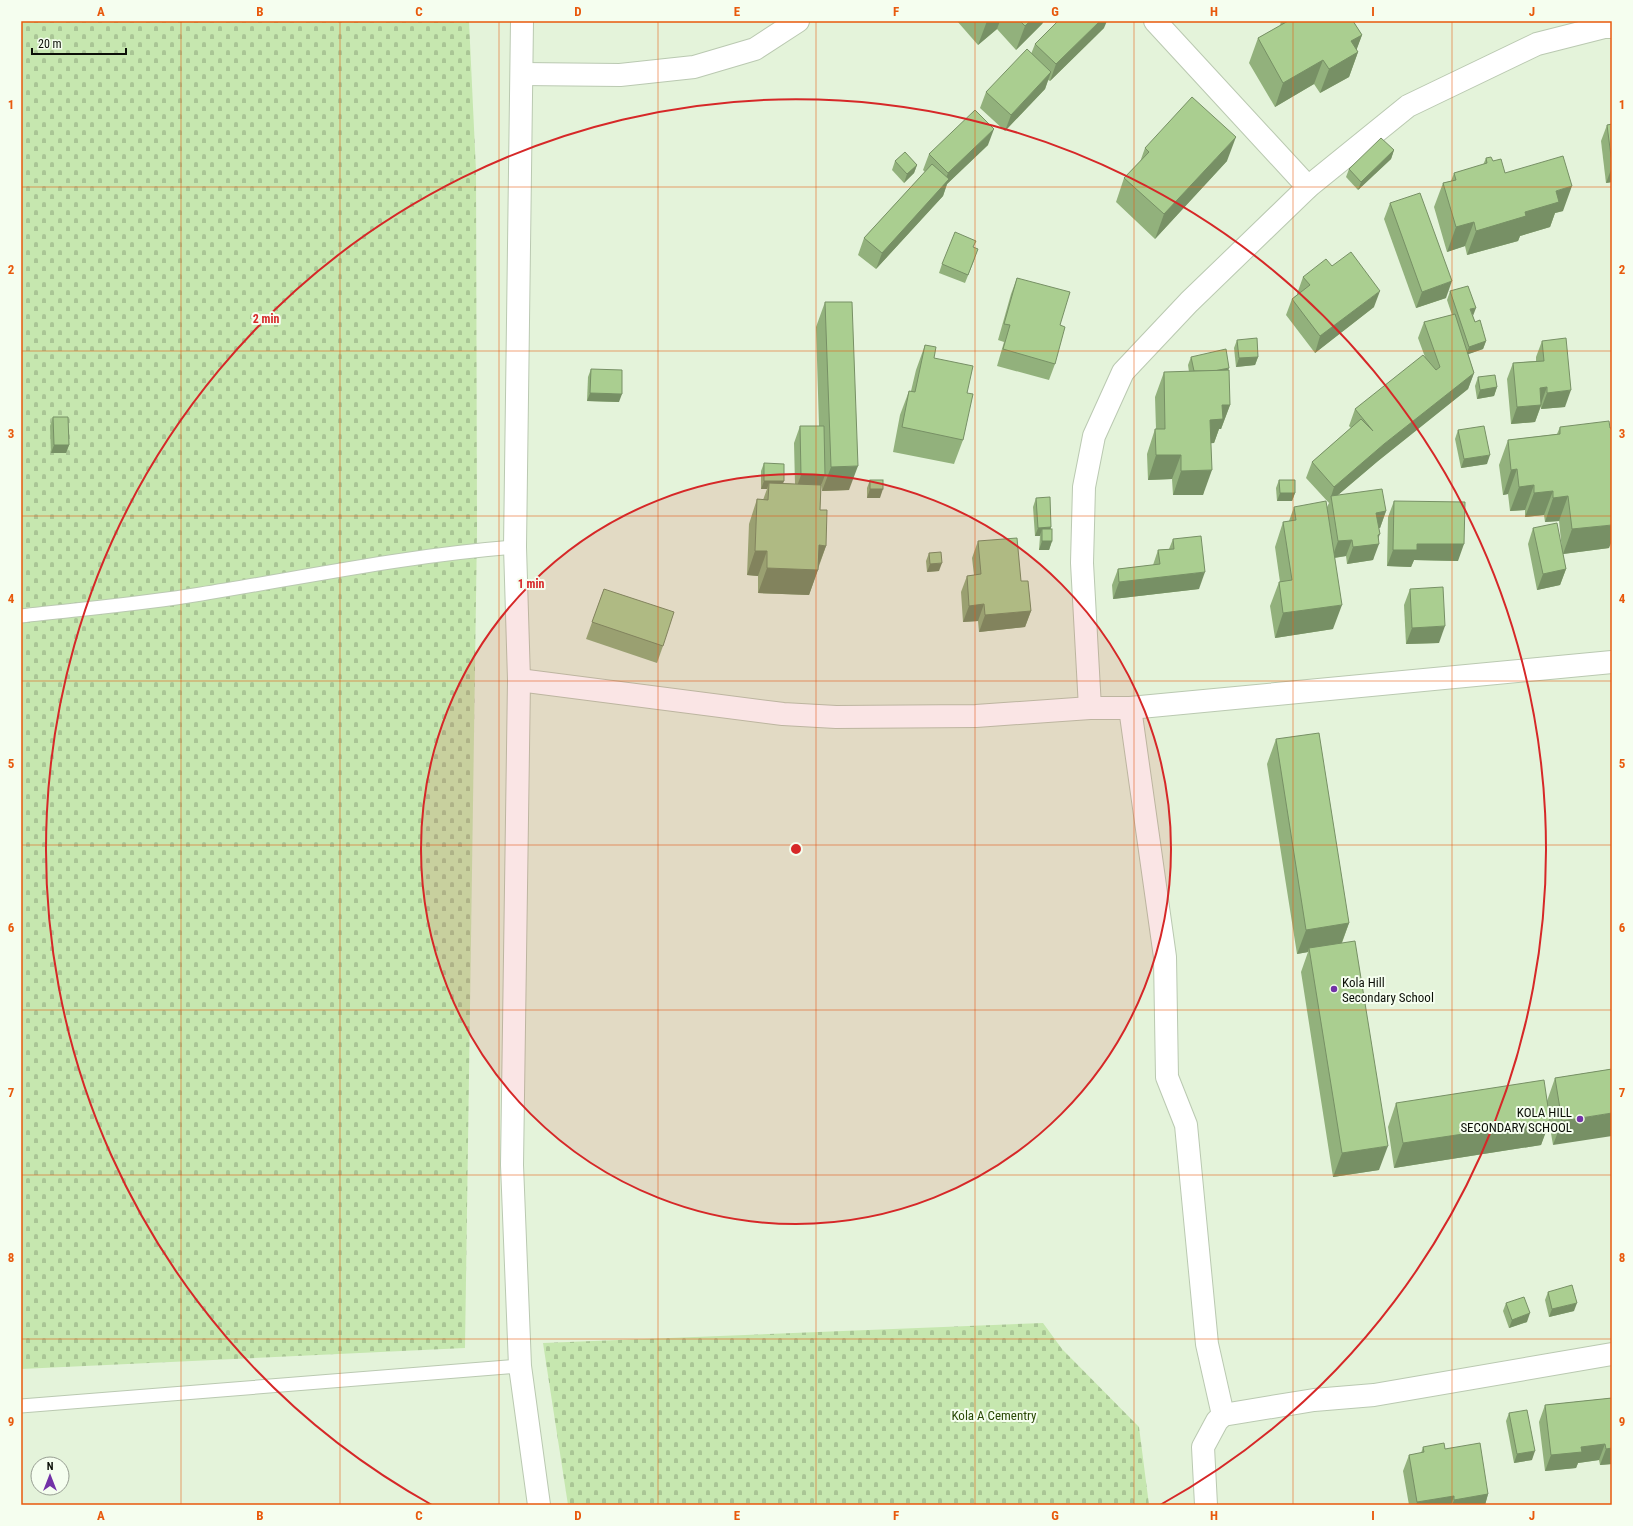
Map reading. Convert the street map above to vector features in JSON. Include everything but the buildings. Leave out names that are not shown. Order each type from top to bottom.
[{"type":"street","points":[[522,21],[515,546],[518,680],[512,1164],[520,1366],[539,1505]]},
{"type":"street","points":[[522,74],[620,75],[694,68],[755,49],[798,21]]},
{"type":"street","points":[[1155,21],[1308,187]]},
{"type":"street","points":[[1090,708],[1082,555],[1084,487],[1094,436],[1123,372],[1189,302],[1308,187],[1408,106],[1537,44],[1604,27],[1612,27]]},
{"type":"street","points":[[518,680],[783,714],[894,717],[969,716],[1090,708],[1130,708],[1612,662]]},
{"type":"street","points":[[1130,708],[1165,957],[1167,1077],[1186,1125],[1207,1344],[1223,1415]]},
{"type":"street","points":[[1206,1505],[1203,1447],[1217,1421],[1223,1415],[1314,1400],[1374,1395],[1612,1354]]},
{"type":"lane","points":[[21,616],[200,594],[381,563],[515,546]]},
{"type":"lane","points":[[21,1406],[520,1366]]},
{"type":"green space","points":[[21,21],[469,21],[476,171],[477,531],[465,1348],[21,1369]]},
{"type":"green space","name":"Kola A Cementry","points":[[1043,1323],[1062,1349],[1139,1427],[1149,1505],[568,1505],[543,1343]]},
{"type":"place","name":"Kola Hill Secondary School","points":[[1334,989]]},
{"type":"place","name":"KOLA HILL SECONDARY SCHOOL","points":[[1580,1119]]}]
